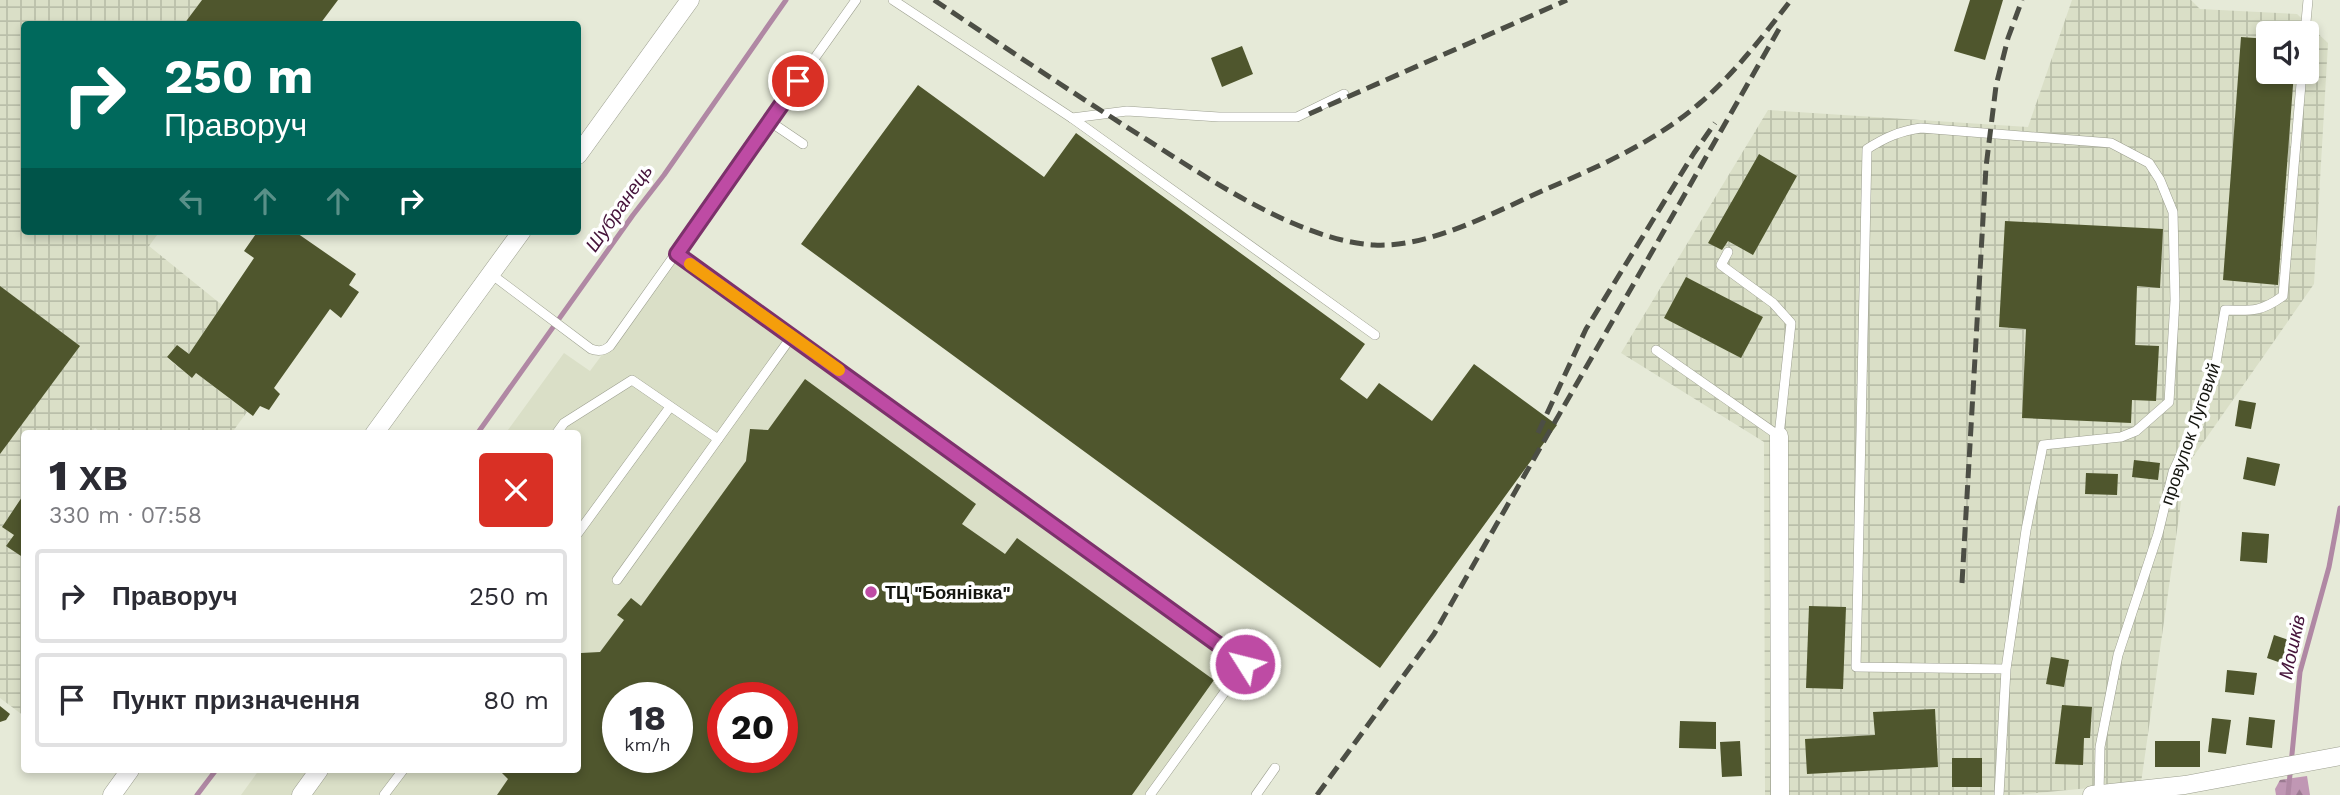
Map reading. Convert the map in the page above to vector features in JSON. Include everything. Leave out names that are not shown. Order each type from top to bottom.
[{"type":"street","points":[[581,151],[690,0]]},
{"type":"street","points":[[377,430],[519,235]]},
{"type":"street","points":[[1779,436],[1780,795]]},
{"type":"street","points":[[2092,795],[2186,790],[2340,756]]},
{"type":"street","points":[[112,795],[128,773]]},
{"type":"street","points":[[301,795],[317,773]]},
{"type":"lane","points":[[491,274],[579,341],[597,351],[610,346],[856,0]]},
{"type":"lane","points":[[893,0],[1072,118],[1376,335]]},
{"type":"lane","points":[[2306,21],[2308,0]]},
{"type":"lane","name":"провулок Луговий","points":[[2099,794],[2100,747],[2118,655],[2158,534],[2173,472],[2207,398],[2225,310],[2251,311],[2268,307],[2283,296],[2301,84]]},
{"type":"lane","points":[[1072,118],[1127,111],[1219,117],[1297,117],[1344,94]]},
{"type":"lane","points":[[769,121],[803,144]]},
{"type":"lane","points":[[1999,795],[2006,669],[2026,530],[2043,445],[2121,437],[2136,431],[2169,402],[2175,300],[2173,212],[2160,180],[2149,163],[2111,143],[1922,128],[1901,131],[1867,149],[1856,667],[2006,669]]},
{"type":"lane","points":[[1657,350],[1779,436],[1791,323],[1773,303],[1721,265],[1728,252]]},
{"type":"lane","points":[[677,254],[1245,664],[1150,795]]},
{"type":"lane","points":[[617,580],[792,336]]},
{"type":"lane","points":[[559,430],[564,423],[632,380],[718,439]]},
{"type":"lane","points":[[581,529],[670,407]]},
{"type":"lane","points":[[1255,795],[1275,768]]},
{"type":"lane","points":[[384,795],[400,773]]},
{"type":"shaded area","points":[[0,0],[202,0],[186,21],[21,21],[21,235],[157,235],[149,246],[222,305],[189,354],[177,345],[167,358],[192,378],[196,373],[247,412],[234,430],[21,430],[21,498],[2,527],[14,535],[7,546],[21,556],[21,714],[0,698]]},
{"type":"shaded area","points":[[2072,0],[2191,0],[2200,9],[2297,14],[2304,21],[2256,21],[2256,84],[2319,84],[2319,35],[2328,43],[2314,284],[2186,467],[2141,783],[2015,795],[1765,795],[1764,442],[1621,353],[1768,110],[2028,127]]},
{"type":"shaded area","name":"ТЦ \"Боянівка\"","points":[[677,254],[1245,664],[1150,795],[241,795],[257,773],[581,773],[581,430],[508,430],[564,353],[590,371]]},
{"type":"green space","points":[[2307,776],[2310,795],[2276,795],[2275,789],[2280,780]]},
{"type":"building","points":[[202,0],[338,0],[322,21],[186,21]]},
{"type":"building","points":[[1970,0],[2003,0],[1985,60],[1954,51]]},
{"type":"building","points":[[2241,37],[2256,38],[2256,84],[2293,84],[2278,285],[2223,280]]},
{"type":"building","points":[[1242,46],[1253,74],[1222,87],[1211,58]]},
{"type":"building","points":[[918,85],[1044,177],[1076,133],[1365,344],[1340,379],[1367,399],[1379,383],[1432,421],[1474,364],[1557,425],[1380,668],[801,244]]},
{"type":"building","points":[[1759,154],[1797,176],[1753,255],[1728,241],[1722,250],[1708,243]]},
{"type":"building","points":[[2005,221],[2163,229],[2160,288],[2137,286],[2135,345],[2159,346],[2156,401],[2132,400],[2131,423],[2022,418],[2026,329],[1999,327]]},
{"type":"building","points":[[255,235],[300,235],[356,274],[349,285],[359,292],[341,318],[330,309],[274,388],[280,394],[269,410],[260,406],[253,416],[196,373],[192,378],[167,357],[177,345],[189,354],[254,258],[244,251]]},
{"type":"building","points":[[1686,277],[1763,317],[1741,358],[1664,318]]},
{"type":"building","points":[[0,286],[80,346],[0,454]]},
{"type":"building","name":"ТЦ \"Боянівка\"","points":[[805,379],[976,504],[962,524],[1005,554],[1017,538],[1214,680],[1132,795],[497,795],[508,779],[502,773],[581,773],[581,653],[600,652],[624,620],[617,615],[631,598],[641,606],[746,461],[750,429],[768,430]]},
{"type":"building","points":[[2239,400],[2256,403],[2251,429],[2235,426]]},
{"type":"building","points":[[2247,457],[2280,464],[2275,486],[2243,479]]},
{"type":"building","points":[[2134,460],[2160,463],[2158,480],[2132,477]]},
{"type":"building","points":[[2086,473],[2118,474],[2117,495],[2085,494]]},
{"type":"building","points":[[21,498],[21,556],[6,546],[14,535],[2,527]]},
{"type":"building","points":[[2242,532],[2269,534],[2267,563],[2240,561]]},
{"type":"building","points":[[1809,606],[1846,607],[1843,689],[1806,688]]},
{"type":"building","points":[[2274,635],[2292,641],[2284,664],[2267,658]]},
{"type":"building","points":[[2051,657],[2069,660],[2064,687],[2046,684]]},
{"type":"building","points":[[2227,670],[2257,673],[2254,695],[2225,692]]},
{"type":"building","points":[[2062,705],[2092,707],[2090,738],[2084,738],[2083,765],[2055,764]]},
{"type":"building","points":[[0,706],[10,714],[6,720],[0,722]]},
{"type":"building","points":[[1935,709],[1938,767],[1807,774],[1805,739],[1875,735],[1873,712]]},
{"type":"building","points":[[2249,717],[2275,720],[2272,748],[2246,745]]},
{"type":"building","points":[[2212,718],[2231,720],[2226,754],[2208,752]]},
{"type":"building","points":[[1680,721],[1716,722],[1716,749],[1679,748]]},
{"type":"building","points":[[1740,741],[1742,776],[1722,777],[1720,742]]},
{"type":"building","points":[[2155,741],[2200,741],[2200,767],[2155,767]]},
{"type":"building","points":[[1952,758],[1982,758],[1982,787],[1952,787]]},
{"type":"waterway","name":"Шубранець","points":[[480,430],[664,175],[786,0]]},
{"type":"waterway","name":"Мошків","points":[[2288,795],[2300,672],[2329,567],[2340,508]]},
{"type":"waterway","name":"Шубранець","points":[[197,795],[214,773]]},
{"type":"railway","points":[[934,0],[1194,170],[1253,204],[1314,232],[1345,241],[1374,245],[1417,241],[1461,227],[1645,142],[1683,117],[1713,91],[1748,54],[1791,0]]},
{"type":"railway","points":[[1309,114],[1567,0]]},
{"type":"railway","points":[[1962,583],[1986,167],[1996,86],[2008,38],[2022,0]]},
{"type":"railway","points":[[1317,795],[1434,634],[1779,29]]},
{"type":"railway","points":[[1538,433],[1586,329],[1715,123]]},
{"type":"slow traffic","points":[[690,264],[839,370]]},
{"type":"place","name":"ТЦ \"Боянівка\"","points":[[871,592]]},
{"type":"route","points":[[798,81],[677,254],[1245,664]]}]
